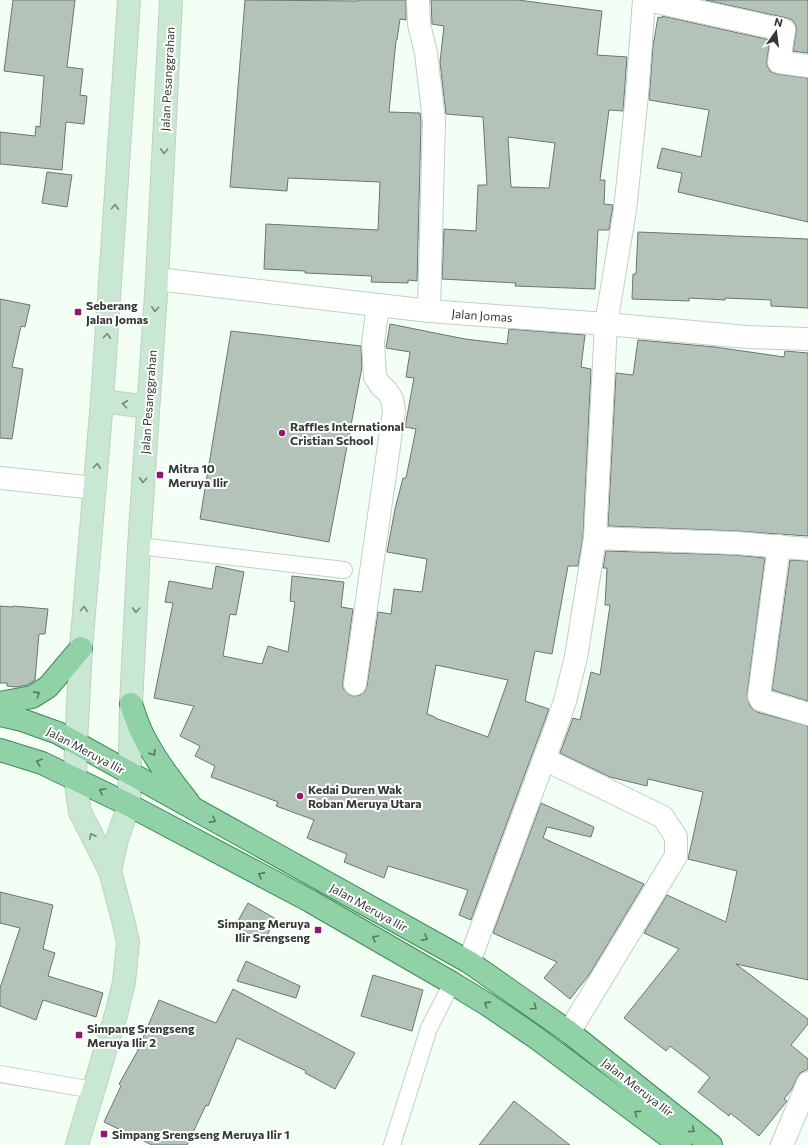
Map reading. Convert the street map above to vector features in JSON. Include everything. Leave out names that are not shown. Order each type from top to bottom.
[{"type":"main road","points":[[76,1145],[117,1011],[124,982],[128,942],[110,872],[80,812],[75,778],[81,648],[102,401],[130,0]]},
{"type":"main road","name":"Jalan Pesanggrahan","points":[[110,872],[117,839],[128,805],[131,704],[139,546],[157,279],[171,0]]},
{"type":"main road","points":[[102,401],[148,407]]},
{"type":"main road","points":[[0,703],[32,697],[48,687],[81,648]]},
{"type":"main road","points":[[131,704],[141,731],[150,749],[194,809]]},
{"type":"main road","name":"Jalan Meruya Ilir","points":[[0,715],[22,720],[58,733],[76,742],[130,774],[468,962],[569,1032],[711,1145]]},
{"type":"main road","name":"Jalan Meruya Ilir","points":[[0,750],[42,763],[128,805],[310,901],[452,983],[535,1037],[680,1145]]},
{"type":"street","points":[[418,0],[419,24],[426,53],[434,121],[429,311]]},
{"type":"street","points":[[468,962],[565,701],[576,657],[595,538],[606,324],[625,210],[646,0],[784,30],[779,62],[808,66]]},
{"type":"street","name":"Jalan Jomas","points":[[157,279],[429,311],[606,324],[747,337],[808,340]]},
{"type":"street","points":[[355,684],[394,410],[392,399],[375,377],[373,343],[378,304]]},
{"type":"street","points":[[0,478],[95,488]]},
{"type":"street","points":[[595,538],[779,546],[808,549]]},
{"type":"street","points":[[779,546],[759,696],[761,700],[808,714]]},
{"type":"street","points":[[544,759],[662,817],[676,837],[676,856],[569,1032]]},
{"type":"street","points":[[782,1145],[808,1083]]},
{"type":"lane","points":[[139,546],[344,570]]},
{"type":"lane","points":[[392,1145],[429,1028],[452,983]]},
{"type":"lane","points":[[0,1074],[94,1090]]},
{"type":"building","points":[[13,0],[75,0],[67,67],[83,69],[80,95],[87,96],[84,124],[66,122],[62,170],[0,164],[0,132],[35,136],[36,126],[40,127],[44,76],[4,71]]},
{"type":"building","points":[[245,0],[406,0],[406,20],[400,19],[396,40],[389,112],[420,113],[417,281],[408,280],[408,283],[371,282],[372,276],[305,273],[305,271],[264,269],[266,224],[378,230],[380,182],[288,178],[287,191],[230,187]]},
{"type":"building","points":[[431,0],[518,0],[602,11],[597,55],[627,57],[623,111],[609,110],[600,180],[605,180],[604,204],[613,205],[609,230],[598,230],[595,289],[515,286],[516,283],[442,279],[444,229],[476,231],[478,185],[487,185],[483,117],[446,114],[440,62],[444,26],[432,24]],"holes":[[[508,137],[555,143],[549,188],[511,187]]]},
{"type":"building","points":[[705,0],[808,0],[808,53],[793,51],[796,25],[792,20]]},
{"type":"building","points":[[662,16],[770,40],[767,66],[771,72],[808,78],[808,222],[678,192],[682,173],[657,168],[662,148],[701,157],[709,110],[649,100],[653,46],[658,17],[662,18]]},
{"type":"building","points":[[47,172],[72,175],[67,207],[42,203]]},
{"type":"building","points":[[638,232],[808,239],[808,308],[771,306],[771,300],[725,298],[725,300],[689,298],[689,301],[632,299],[633,274],[636,274]]},
{"type":"building","points":[[0,299],[30,305],[25,327],[21,326],[12,367],[23,369],[12,439],[0,438]]},
{"type":"building","points":[[390,324],[465,339],[507,344],[509,329],[585,335],[581,367],[591,369],[583,537],[578,566],[568,566],[552,654],[535,651],[525,701],[549,709],[471,920],[459,915],[468,890],[388,866],[384,878],[344,862],[347,854],[307,838],[314,820],[276,806],[278,802],[211,777],[215,766],[195,756],[200,746],[180,736],[194,706],[154,698],[173,603],[165,602],[169,581],[212,589],[216,566],[244,572],[236,615],[230,614],[223,656],[262,664],[268,646],[288,652],[295,602],[290,601],[292,576],[344,582],[341,607],[353,609],[343,688],[348,694],[354,696],[360,695],[365,691],[378,612],[391,614],[394,589],[422,592],[427,559],[387,552],[395,509],[403,478],[406,478],[416,429],[405,427],[414,378],[406,377],[410,352],[386,348]],"holes":[[[436,665],[508,680],[488,737],[427,714]]]},
{"type":"building","name":"Raffles International Cristian School","points":[[231,331],[361,346],[362,367],[329,542],[200,519]]},
{"type":"building","points":[[638,340],[715,347],[784,357],[785,351],[808,353],[808,536],[736,531],[608,526],[616,373],[633,375]]},
{"type":"building","points":[[606,551],[735,555],[765,558],[747,695],[750,706],[757,712],[808,726],[808,980],[736,964],[808,1019],[808,1024],[791,1045],[808,1059],[808,1069],[800,1073],[792,1089],[784,1099],[787,1101],[759,1136],[730,1113],[729,1116],[698,1092],[710,1077],[670,1046],[666,1051],[624,1018],[679,949],[644,933],[667,895],[726,922],[737,871],[688,859],[703,792],[648,779],[647,786],[610,777],[560,753],[573,718],[580,720],[591,672],[600,675],[610,605],[605,605],[607,568],[603,568]]},
{"type":"building","points":[[790,560],[808,561],[808,701],[772,690]]},
{"type":"building","points":[[0,606],[48,609],[45,634],[39,634],[35,680],[27,685],[16,687],[7,686],[7,683],[0,683]]},
{"type":"building","points":[[541,803],[594,827],[591,837],[547,827],[543,838],[644,884],[589,975],[570,999],[544,978],[557,962],[493,933]]},
{"type":"building","points":[[0,892],[53,905],[43,949],[55,953],[48,976],[103,993],[96,1017],[43,1000],[36,1020],[0,1006],[0,988],[20,928],[0,923]]},
{"type":"building","points":[[248,903],[276,919],[262,944],[234,928]]},
{"type":"building","points":[[246,961],[300,986],[296,998],[237,981]]},
{"type":"building","points":[[373,975],[423,990],[412,1031],[361,1016]]},
{"type":"building","points":[[233,989],[355,1053],[335,1089],[305,1073],[306,1071],[237,1038],[208,1106],[206,1105],[187,1145],[152,1145],[104,1122],[121,1086],[119,1084],[137,1052],[159,1000],[216,1023]]},
{"type":"building","points":[[514,1101],[570,1145],[479,1145]]},
{"type":"place","name":"Seberang Jalan Jomas","points":[[78,312]]},
{"type":"place","name":"Raffles International Cristian School","points":[[282,433]]},
{"type":"place","name":"Mitra 10 Meruya Ilir","points":[[160,475]]},
{"type":"place","name":"Kedai Duren Wak Roban Meruya Utara","points":[[300,796]]},
{"type":"place","name":"Simpang Meruya Ilir Srengseng","points":[[318,930]]},
{"type":"place","name":"Simpang Srengseng Meruya Ilir 2","points":[[79,1035]]},
{"type":"place","name":"Simpang Srengseng Meruya Ilir 1","points":[[104,1134]]}]
